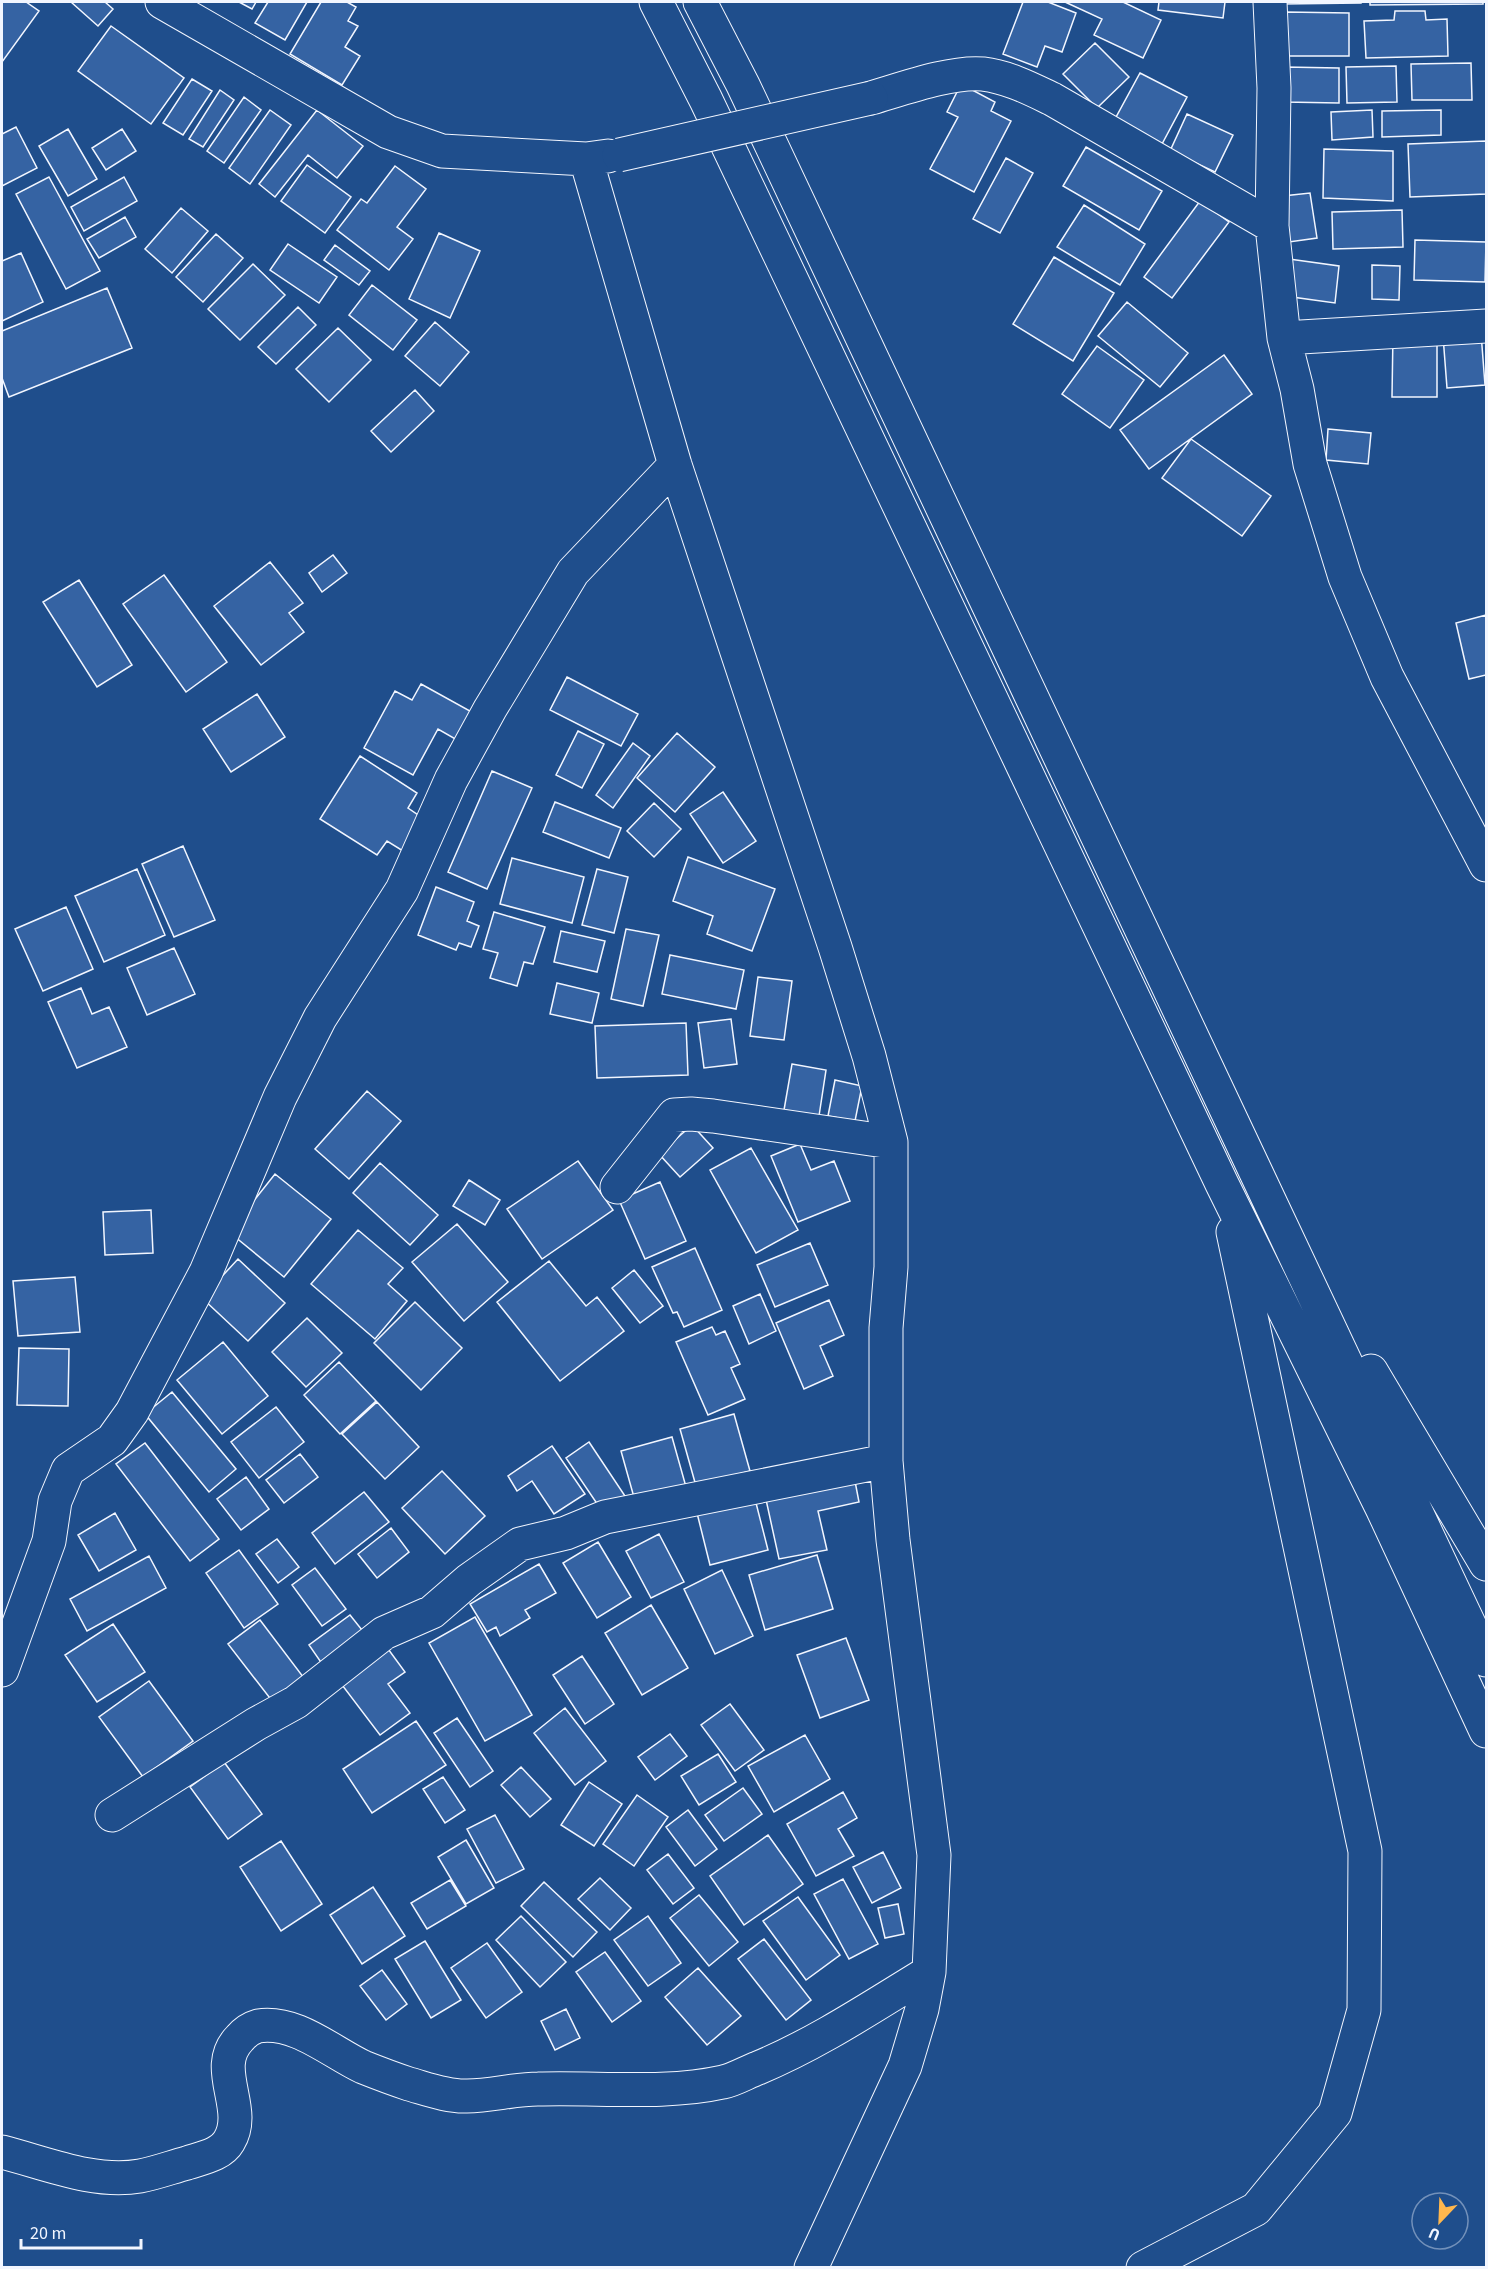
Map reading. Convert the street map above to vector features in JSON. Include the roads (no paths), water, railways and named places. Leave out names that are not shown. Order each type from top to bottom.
[{"type":"main road","points":[[162,2],[388,132],[442,150],[586,159],[619,154],[871,98],[945,78],[983,74],[1022,84],[1062,105],[1272,226]]},
{"type":"main road","points":[[656,2],[727,143],[1222,1184],[1383,1510],[1486,1731]]},
{"type":"main road","points":[[700,2],[743,85],[1486,1660]]},
{"type":"main road","points":[[1270,2],[1274,88],[1272,226],[1284,338],[1297,389],[1310,464],[1345,577],[1387,677],[1486,865]]},
{"type":"main road","points":[[586,159],[675,465],[838,958],[869,1056],[891,1142],[891,1267],[886,1328],[886,1461],[893,1540],[934,1855],[928,1972],[922,2009],[905,2066],[811,2268]]},
{"type":"main road","points":[[1284,338],[1486,326]]},
{"type":"main road","points":[[2,1670],[49,1541],[55,1501],[68,1470],[112,1440],[132,1412],[206,1272],[280,1097],[320,1018],[402,890],[451,780],[490,709],[573,572],[675,465]]},
{"type":"main road","points":[[617,1187],[674,1115],[702,1115],[891,1142]]},
{"type":"main road","points":[[1143,2268],[1256,2209],[1335,2113],[1364,2010],[1365,1851],[1222,1184]]},
{"type":"main road","points":[[1273,1207],[1486,1564]]},
{"type":"main road","points":[[112,1815],[256,1724],[296,1702],[384,1633],[432,1612],[469,1580],[520,1544],[566,1533],[605,1518],[886,1461]]},
{"type":"main road","points":[[2,2152],[75,2173],[139,2176],[207,2157],[223,2150],[230,2139],[236,2118],[236,2105],[228,2079],[230,2057],[235,2043],[243,2034],[252,2028],[261,2026],[283,2028],[314,2038],[362,2066],[402,2082],[466,2097],[535,2089],[674,2087],[724,2082],[790,2054],[928,1972]]}]
